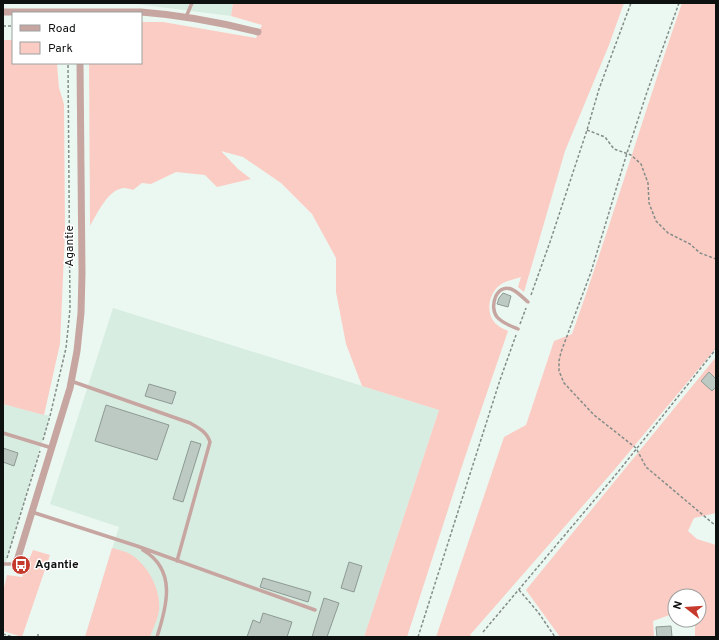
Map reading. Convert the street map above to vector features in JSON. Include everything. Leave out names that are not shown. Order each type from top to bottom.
[{"type":"street","points":[[142,12],[186,17],[258,32]]},
{"type":"street","name":"Agantie","points":[[16,564],[52,448],[71,380],[77,351],[81,313],[80,64]]},
{"type":"lane","points":[[186,17],[192,3]]},
{"type":"lane","points":[[518,329],[503,322],[497,317],[494,308],[495,298],[499,291],[504,288],[508,288],[515,290],[528,302]]},
{"type":"lane","points":[[71,380],[88,388],[190,423],[209,436],[210,442],[177,561]]},
{"type":"lane","points":[[3,433],[41,446],[52,448]]},
{"type":"lane","points":[[32,512],[137,546],[315,610]]},
{"type":"lane","points":[[137,546],[151,556],[158,564],[166,582],[166,604],[157,637]]},
{"type":"lane","points":[[4,564],[16,564]]},
{"type":"path","points":[[418,637],[500,380],[550,242],[599,89],[631,3]]},
{"type":"path","points":[[679,3],[627,153],[591,272],[559,361],[558,371],[564,383],[594,415],[636,448],[646,467],[716,526]]},
{"type":"path","points":[[4,564],[50,416],[66,348],[70,309],[68,64]]},
{"type":"path","points":[[587,130],[605,137],[614,149],[627,153],[641,164],[648,183],[649,203],[656,221],[668,233],[690,244],[700,253],[716,258]]},
{"type":"path","points":[[483,632],[609,483],[716,349]]},
{"type":"path","points":[[519,590],[538,612],[555,637]]},
{"type":"path","points":[[3,634],[13,637]]},
{"type":"shaded area","points":[[128,3],[233,3],[231,16]]},
{"type":"shaded area","points":[[113,308],[439,410],[364,637],[85,637],[119,527],[50,504]]},
{"type":"shaded area","points":[[3,404],[50,416],[3,572]]},
{"type":"green space","points":[[233,3],[624,3],[609,45],[565,151],[524,292],[518,287],[521,277],[510,280],[498,286],[490,301],[490,313],[495,323],[508,331],[464,460],[407,637],[364,637],[439,410],[362,386],[346,344],[336,292],[336,258],[312,214],[281,183],[243,157],[221,151],[238,169],[251,179],[217,187],[205,175],[176,172],[151,184],[142,183],[133,190],[127,188],[118,189],[108,197],[90,226],[89,64],[142,64],[142,22],[163,22],[256,38],[262,25],[231,16]]},
{"type":"green space","points":[[682,3],[716,3],[716,348],[615,469],[470,635],[473,637],[436,637],[504,437],[526,425],[554,341],[572,334]]},
{"type":"green space","points":[[3,40],[12,40],[12,64],[57,64],[59,88],[64,104],[65,233],[60,344],[44,415],[3,404]]},
{"type":"green space","points":[[716,357],[716,513],[694,518],[688,531],[697,539],[716,545],[716,637],[695,637],[695,628],[707,628],[707,588],[667,588],[667,616],[653,621],[654,637],[560,637],[526,590]]},
{"type":"green space","points":[[112,548],[128,553],[136,559],[148,571],[152,578],[158,594],[159,610],[157,620],[150,637],[85,637]]},
{"type":"green space","points":[[33,550],[50,555],[22,637],[3,631],[3,591],[7,575],[22,577]]},
{"type":"building","points":[[503,293],[511,296],[508,307],[497,304]]},
{"type":"building","points":[[709,372],[716,379],[716,387],[712,391],[701,381]]},
{"type":"building","points":[[149,384],[176,392],[172,404],[145,396]]},
{"type":"building","points":[[106,405],[169,425],[157,460],[95,441]]},
{"type":"building","points":[[191,441],[201,444],[183,502],[173,499]]},
{"type":"building","points":[[3,448],[18,453],[14,466],[3,462]]},
{"type":"building","points":[[349,562],[362,566],[354,592],[341,588]]},
{"type":"building","points":[[263,578],[311,592],[308,602],[260,587]]},
{"type":"building","points":[[324,598],[339,603],[327,637],[312,637]]},
{"type":"building","points":[[263,613],[292,622],[287,637],[247,637],[253,620],[260,623]]},
{"type":"building","points":[[667,626],[667,628],[671,628],[672,637],[657,637],[656,627]]},
{"type":"place","name":"Agantie","points":[[21,565]]}]
